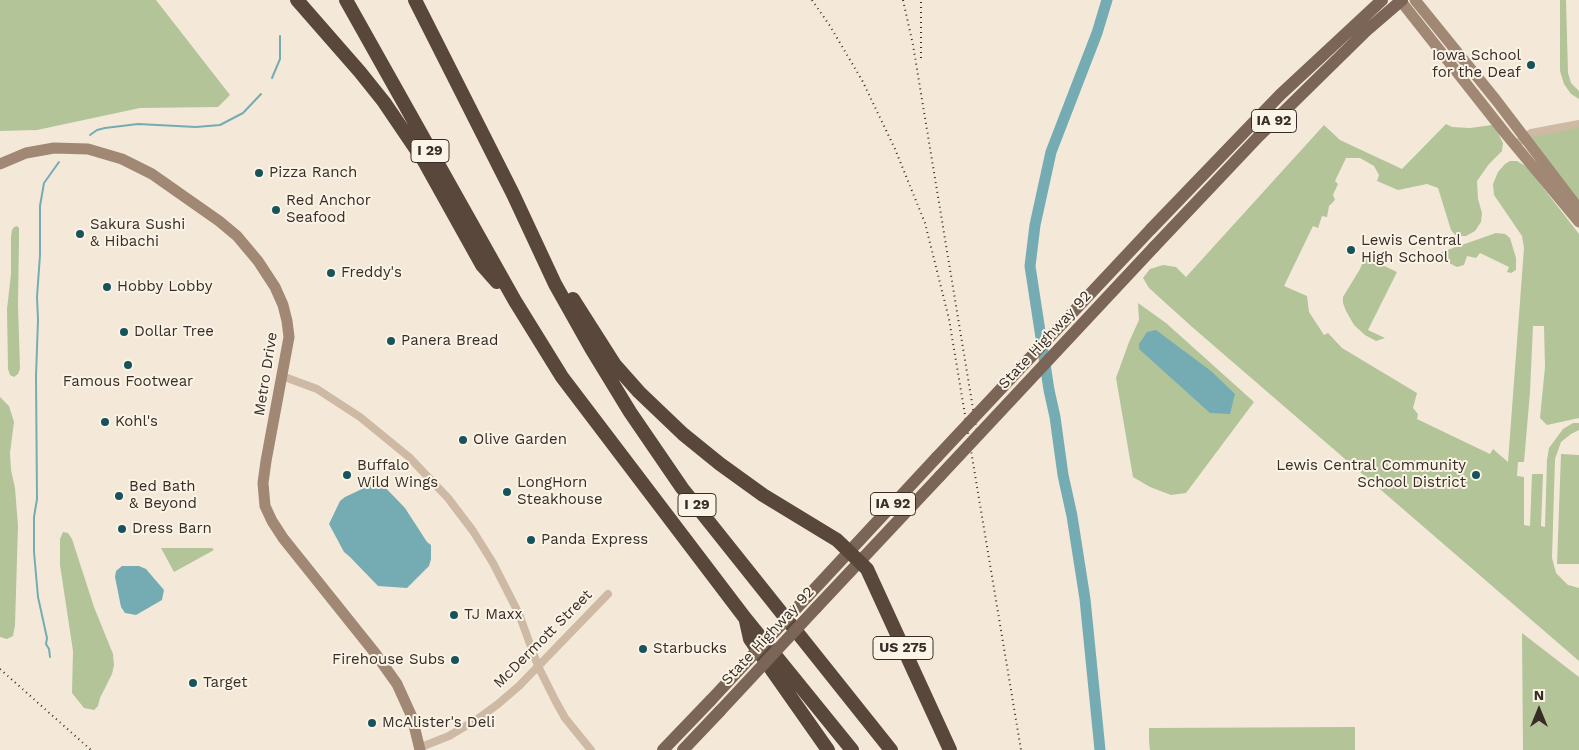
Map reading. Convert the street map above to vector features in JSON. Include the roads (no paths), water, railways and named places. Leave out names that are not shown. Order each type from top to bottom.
[{"type":"highway","points":[[297,0],[384,102],[424,161],[482,265],[515,300]]},
{"type":"highway","name":"I 29","points":[[346,0],[515,300],[562,377],[745,618],[852,750]]},
{"type":"highway","name":"I 29","points":[[415,0],[555,284],[630,412],[682,488],[891,750]]},
{"type":"highway","points":[[534,240],[615,365],[653,406],[683,434],[720,464],[763,495],[837,540],[849,552]]},
{"type":"highway","name":"US 275","points":[[849,552],[867,569],[950,750]]},
{"type":"highway","points":[[745,618],[750,640],[828,750]]},
{"type":"main road","name":"State Highway 92","points":[[663,750],[1151,229],[1280,95],[1382,0]]},
{"type":"main road","name":"State Highway 92","points":[[683,750],[1259,136],[1366,31],[1401,0]]},
{"type":"street","points":[[1401,0],[1519,141],[1579,209]]},
{"type":"street","points":[[1415,0],[1496,100],[1519,141],[1579,222]]},
{"type":"street","points":[[1519,141],[1531,133],[1579,124]]},
{"type":"street","name":"Metro Drive","points":[[0,164],[26,153],[54,148],[78,148],[122,159],[152,174],[219,221],[237,236],[258,261],[275,287],[283,305],[288,321],[289,337],[264,474],[264,498],[268,513],[283,538],[392,676],[405,699],[421,749]]},
{"type":"street","points":[[282,376],[317,389],[345,406],[393,443],[436,485],[473,531],[498,571],[519,614],[538,666],[566,718],[591,750]]},
{"type":"street","name":"McDermott Street","points":[[421,749],[449,736],[479,718],[519,686],[608,594]]},
{"type":"water","points":[[1156,330],[1211,371],[1235,394],[1230,414],[1210,413],[1139,349],[1139,344],[1147,332]]},
{"type":"water","points":[[379,481],[405,508],[427,542],[431,545],[429,566],[407,588],[378,586],[344,552],[329,524],[340,501]]},
{"type":"water","points":[[122,566],[139,566],[146,569],[164,590],[162,600],[136,615],[125,613],[121,607],[115,577],[116,571]]},
{"type":"waterway","points":[[1100,750],[1085,599],[1030,266],[1035,225],[1051,152],[1097,33],[1107,0]]},
{"type":"waterway","points":[[272,78],[280,59],[280,36]]},
{"type":"waterway","points":[[90,135],[97,130],[105,128],[138,124],[196,127],[220,125],[243,113],[261,94]]},
{"type":"waterway","points":[[50,657],[38,597],[34,552],[34,517],[37,499],[37,297],[40,255],[40,206],[44,183],[59,162]]},
{"type":"railway","points":[[812,0],[830,26],[863,82],[895,149],[925,223],[949,319],[1021,750]]},
{"type":"railway","points":[[903,0],[913,45],[978,439]]},
{"type":"railway","points":[[921,0],[921,58]]},
{"type":"railway","points":[[0,669],[91,750]]},
{"type":"place","name":"Iowa School for the Deaf","points":[[1531,65]]},
{"type":"place","name":"Pizza Ranch","points":[[259,173]]},
{"type":"place","name":"Red Anchor Seafood","points":[[276,210]]},
{"type":"place","name":"Sakura Sushi & Hibachi","points":[[80,234]]},
{"type":"place","name":"Lewis Central High School","points":[[1351,250]]},
{"type":"place","name":"Freddy's","points":[[331,273]]},
{"type":"place","name":"Hobby Lobby","points":[[107,287]]},
{"type":"place","name":"Dollar Tree","points":[[124,332]]},
{"type":"place","name":"Panera Bread","points":[[391,341]]},
{"type":"place","name":"Famous Footwear","points":[[128,365]]},
{"type":"place","name":"Kohl's","points":[[105,422]]},
{"type":"place","name":"Olive Garden","points":[[463,440]]},
{"type":"place","name":"Buffalo Wild Wings","points":[[347,475]]},
{"type":"place","name":"Lewis Central Community School District","points":[[1476,475]]},
{"type":"place","name":"LongHorn Steakhouse","points":[[507,492]]},
{"type":"place","name":"Bed Bath & Beyond","points":[[119,496]]},
{"type":"place","name":"Dress Barn","points":[[122,529]]},
{"type":"place","name":"Panda Express","points":[[531,540]]},
{"type":"place","name":"TJ Maxx","points":[[454,615]]},
{"type":"place","name":"Starbucks","points":[[643,649]]},
{"type":"place","name":"Firehouse Subs","points":[[455,660]]},
{"type":"place","name":"Target","points":[[193,683]]},
{"type":"place","name":"McAlister's Deli","points":[[372,723]]}]
